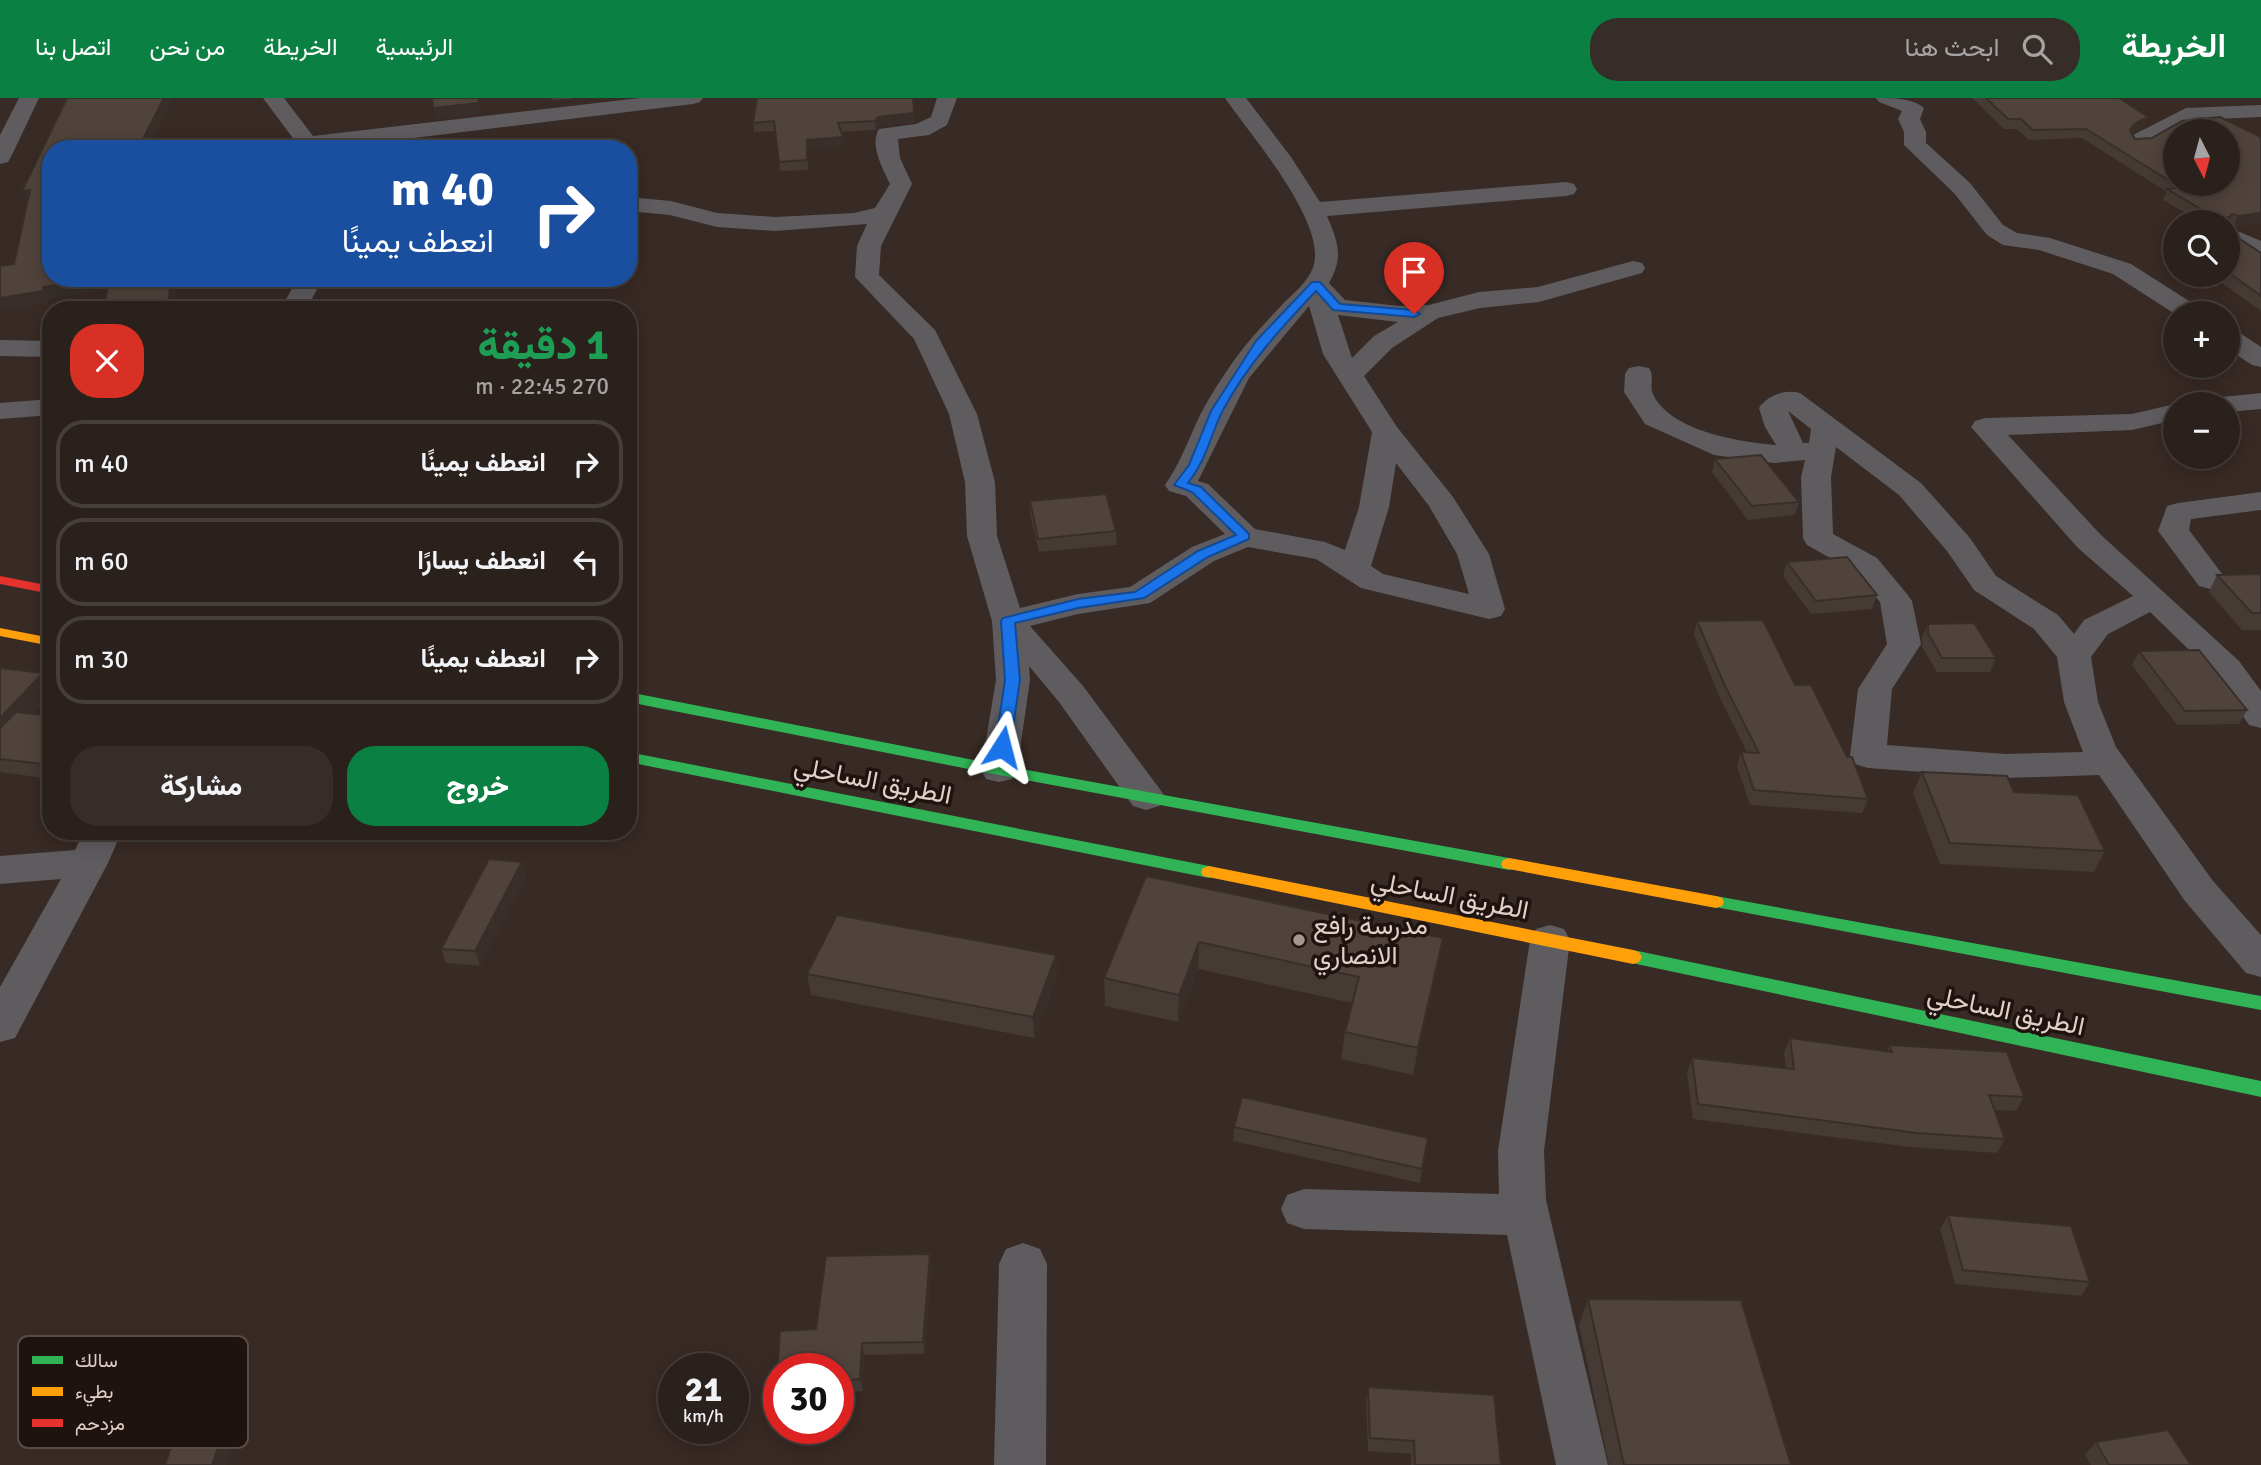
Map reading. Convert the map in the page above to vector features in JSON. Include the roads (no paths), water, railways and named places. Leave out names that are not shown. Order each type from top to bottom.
[{"type":"highway","points":[[0,580],[42,586]]},
{"type":"highway","points":[[0,632],[42,640]]},
{"type":"highway","name":"الطريق الساحلي","points":[[637,700],[999,770],[2261,1003]]},
{"type":"highway","name":"الطريق الساحلي","points":[[637,759],[1550,940],[2261,1088]]},
{"type":"street","points":[[0,157],[29,98]]},
{"type":"street","points":[[273,98],[304,140]]},
{"type":"street","points":[[496,98],[507,120]]},
{"type":"street","points":[[428,139],[507,120],[685,98]]},
{"type":"street","points":[[947,98],[940,121],[921,130],[887,134],[889,158],[901,184],[869,246],[867,277],[926,336],[963,414],[980,482],[982,536],[1008,621],[1013,680],[999,770]]},
{"type":"street","points":[[1235,98],[1296,177],[1312,210],[1329,257],[1324,278],[1262,341],[1217,411],[1195,466],[1180,485],[1197,489],[1245,537]]},
{"type":"street","points":[[1886,98],[1914,108],[1909,119],[1915,132],[1915,145],[1962,188],[1995,230],[2011,240],[2042,243],[2122,269],[2172,301]]},
{"type":"street","points":[[2139,141],[2186,114],[2261,111]]},
{"type":"street","points":[[428,139],[503,131],[540,116]]},
{"type":"street","points":[[1312,210],[1566,189]]},
{"type":"street","points":[[637,205],[671,208],[717,220],[775,224],[855,220],[884,213]]},
{"type":"street","points":[[2240,240],[2261,250]]},
{"type":"street","points":[[1316,285],[1337,307],[1399,314],[1429,313],[1479,300],[1539,294],[1633,268]]},
{"type":"street","points":[[1008,621],[1078,604],[1139,596],[1203,554],[1245,537],[1325,551],[1372,581],[1489,609],[1473,554],[1441,503],[1386,432],[1336,354],[1316,285]]},
{"type":"street","points":[[1350,375],[1383,342],[1412,327],[1429,313]]},
{"type":"street","points":[[2240,345],[2261,359]]},
{"type":"street","points":[[0,348],[42,349]]},
{"type":"street","points":[[1639,374],[1638,392],[1655,418],[1714,446],[1774,454],[1814,443],[1910,489],[1959,545],[1985,583],[2046,622],[2074,656],[2081,702],[2099,749],[2199,891],[2261,962]]},
{"type":"street","points":[[2240,403],[2261,401]]},
{"type":"street","points":[[0,411],[42,408]]},
{"type":"street","points":[[2163,415],[2132,422],[1985,427],[2089,541],[2227,668],[2261,717]]},
{"type":"street","points":[[1354,569],[1374,507],[1386,432]]},
{"type":"street","points":[[1814,443],[1818,538],[1866,565],[1896,601],[1904,644],[1875,689],[1868,756],[2005,766],[2109,763]]},
{"type":"street","points":[[2210,579],[2173,531],[2178,512],[2261,501]]},
{"type":"street","points":[[2074,656],[2096,627],[2154,598]]},
{"type":"street","points":[[1008,621],[1071,694],[1146,797]]},
{"type":"street","points":[[0,870],[99,842]]},
{"type":"street","points":[[0,1026],[99,842]]},
{"type":"street","points":[[1550,940],[1521,1151],[1526,1215],[1582,1465]]},
{"type":"street","points":[[1304,1209],[1526,1215]]},
{"type":"street","points":[[1020,1465],[1023,1264]]},
{"type":"place","name":"مدرسة رافع الانصاري","points":[[1299,940]]}]
